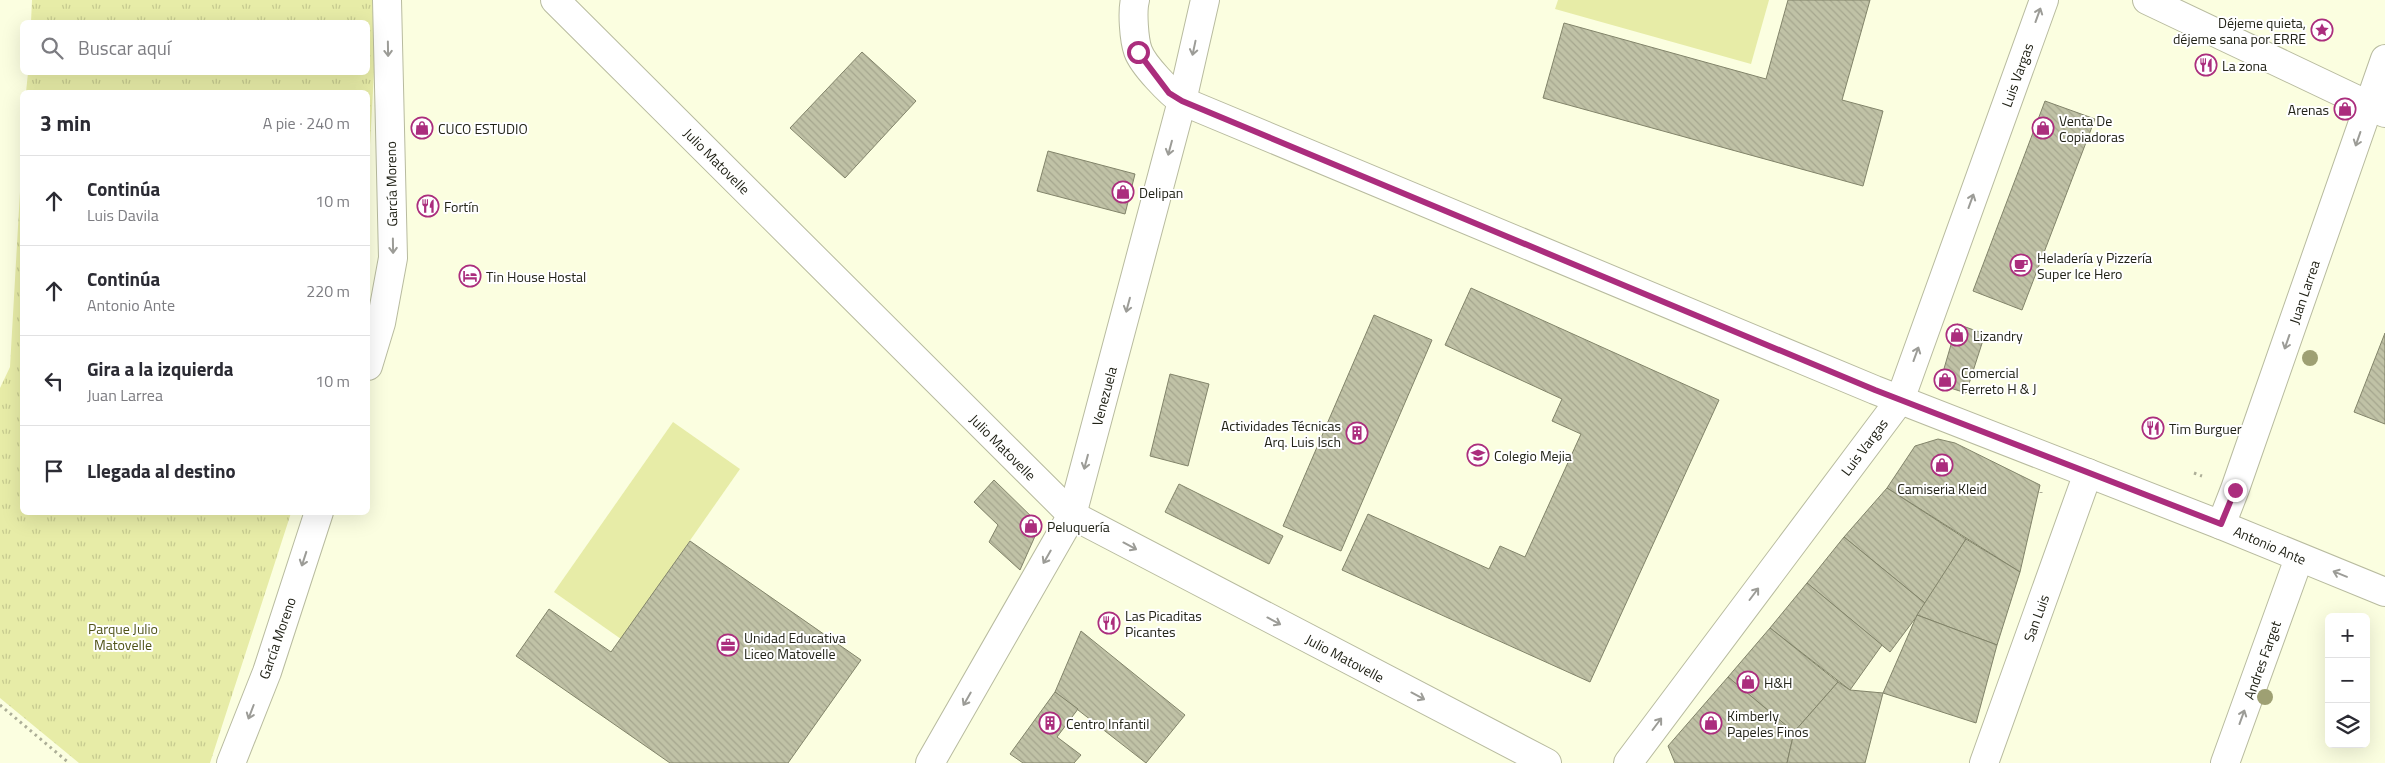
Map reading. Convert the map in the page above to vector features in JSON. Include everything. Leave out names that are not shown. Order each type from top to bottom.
[{"type":"street","name":"García Moreno","points":[[370,360],[382,323],[393,258],[387,0]]},
{"type":"street","name":"Julio Matovelle","points":[[555,0],[1072,515],[1548,763]]},
{"type":"street","name":"Antonio Ante","points":[[1135,0],[1133,8],[1138,52],[1169,93],[1182,101],[1900,400],[2221,524],[2299,558],[2385,592]]},
{"type":"street","name":"Venezuela","points":[[930,763],[1072,515],[1182,101],[1205,0]]},
{"type":"street","name":"Luis Vargas","points":[[1628,763],[1900,400],[2044,0]]},
{"type":"street","points":[[2148,0],[2377,110]]},
{"type":"street","name":"Juan Larrea","points":[[2221,524],[2377,110],[2385,59]]},
{"type":"street","name":"San Luis","points":[[1984,763],[2088,473]]},
{"type":"street","name":"García Moreno","points":[[231,763],[266,672],[318,515]]},
{"type":"street","name":"Andres Farget","points":[[2225,763],[2299,558]]},
{"type":"path","points":[[2194,473],[2202,476]]},
{"type":"path","points":[[0,705],[69,763]]},
{"type":"green space","points":[[32,0],[378,0],[370,145],[370,90],[26,90],[28,75],[370,75],[370,20],[31,20]]},
{"type":"green space","points":[[1558,0],[1769,0],[1751,64],[1555,9]]},
{"type":"green space","name":"Parque Julio Matovelle","points":[[20,192],[20,515],[290,515],[210,763],[79,763],[0,698],[0,388],[10,367]]},
{"type":"green space","points":[[673,422],[740,469],[621,639],[554,592]]},
{"type":"building","points":[[1788,0],[1870,0],[1842,100],[1883,111],[1863,186],[1543,98],[1564,23],[1766,79]]},
{"type":"building","points":[[862,52],[916,101],[845,178],[790,128]]},
{"type":"building","points":[[2045,101],[2095,119],[2022,310],[1973,291]]},
{"type":"building","points":[[1048,151],[1135,174],[1125,214],[1037,191]]},
{"type":"building","points":[[1471,288],[1719,400],[1590,682],[1342,570],[1368,514],[1489,569],[1500,546],[1525,557],[1581,434],[1552,421],[1562,399],[1445,345]]},
{"type":"building","name":"Actividades Técnicas Arq. Luis Isch","points":[[1374,315],[1432,340],[1341,551],[1283,526]]},
{"type":"building","points":[[1957,324],[1985,334],[1966,393],[1944,386],[1941,379]]},
{"type":"building","points":[[2385,333],[2385,424],[2354,412]]},
{"type":"building","points":[[1170,374],[1209,384],[1188,466],[1150,456]]},
{"type":"building","points":[[1938,439],[1955,443],[2040,485],[2020,572],[1887,488],[1915,446]]},
{"type":"building","points":[[994,480],[1040,525],[1020,570],[989,542],[998,525],[974,502]]},
{"type":"building","points":[[1179,484],[1283,536],[1269,564],[1165,512]]},
{"type":"building","points":[[1887,488],[1966,539],[1926,604],[1844,537]]},
{"type":"building","points":[[1844,537],[1926,604],[1890,652],[1807,583]]},
{"type":"building","points":[[1966,539],[2020,572],[1997,645],[1917,615]]},
{"type":"building","name":"Unidad Educativa Liceo Matovelle","points":[[690,541],[861,660],[788,763],[670,763],[516,656],[549,609],[611,652]]},
{"type":"building","points":[[1807,583],[1882,645],[1850,690],[1770,628]]},
{"type":"building","points":[[1917,615],[1997,645],[1976,723],[1883,693]]},
{"type":"building","points":[[1770,628],[1838,682],[1794,732],[1728,677]]},
{"type":"building","points":[[1081,631],[1185,715],[1146,763],[1055,692]]},
{"type":"building","points":[[1728,677],[1794,732],[1787,763],[1675,763],[1668,746]]},
{"type":"building","points":[[1838,682],[1850,690],[1883,693],[1865,763],[1787,763],[1794,732]]},
{"type":"building","name":"Centro Infantil","points":[[1055,692],[1078,709],[1057,737],[1081,755],[1074,763],[1023,763],[1010,754]]},
{"type":"place","name":"Déjeme quieta, déjeme sana por ERRE","points":[[2322,30]]},
{"type":"place","name":"La zona","points":[[2206,65]]},
{"type":"place","name":"Arenas","points":[[2345,109]]},
{"type":"place","name":"CUCO ESTUDIO","points":[[422,128]]},
{"type":"place","name":"Venta De Copiadoras","points":[[2043,128]]},
{"type":"place","name":"Delipan","points":[[1123,192]]},
{"type":"place","name":"Fortín","points":[[428,206]]},
{"type":"place","name":"Heladería y Pizzería Super Ice Hero","points":[[2021,265]]},
{"type":"place","name":"Tin House Hostal","points":[[470,276]]},
{"type":"place","name":"Lizandry","points":[[1957,335]]},
{"type":"place","name":"Comercial Ferreto H & J","points":[[1945,380]]},
{"type":"place","name":"Tim Burguer","points":[[2153,428]]},
{"type":"place","name":"Actividades Técnicas Arq. Luis Isch","points":[[1357,433]]},
{"type":"place","name":"Colegio Mejia","points":[[1478,455]]},
{"type":"place","name":"Camiseria Kleid","points":[[1942,465]]},
{"type":"place","name":"Peluquería","points":[[1031,526]]},
{"type":"place","name":"Las Picaditas Picantes","points":[[1109,623]]},
{"type":"place","name":"Unidad Educativa Liceo Matovelle","points":[[728,645]]},
{"type":"place","name":"H&H","points":[[1748,682]]},
{"type":"place","name":"Centro Infantil","points":[[1050,723]]},
{"type":"place","name":"Kimberly Papeles Finos","points":[[1711,723]]},
{"type":"route","points":[[1138,52],[1169,93],[1182,101],[1900,400],[2221,524],[2235,490]]}]
